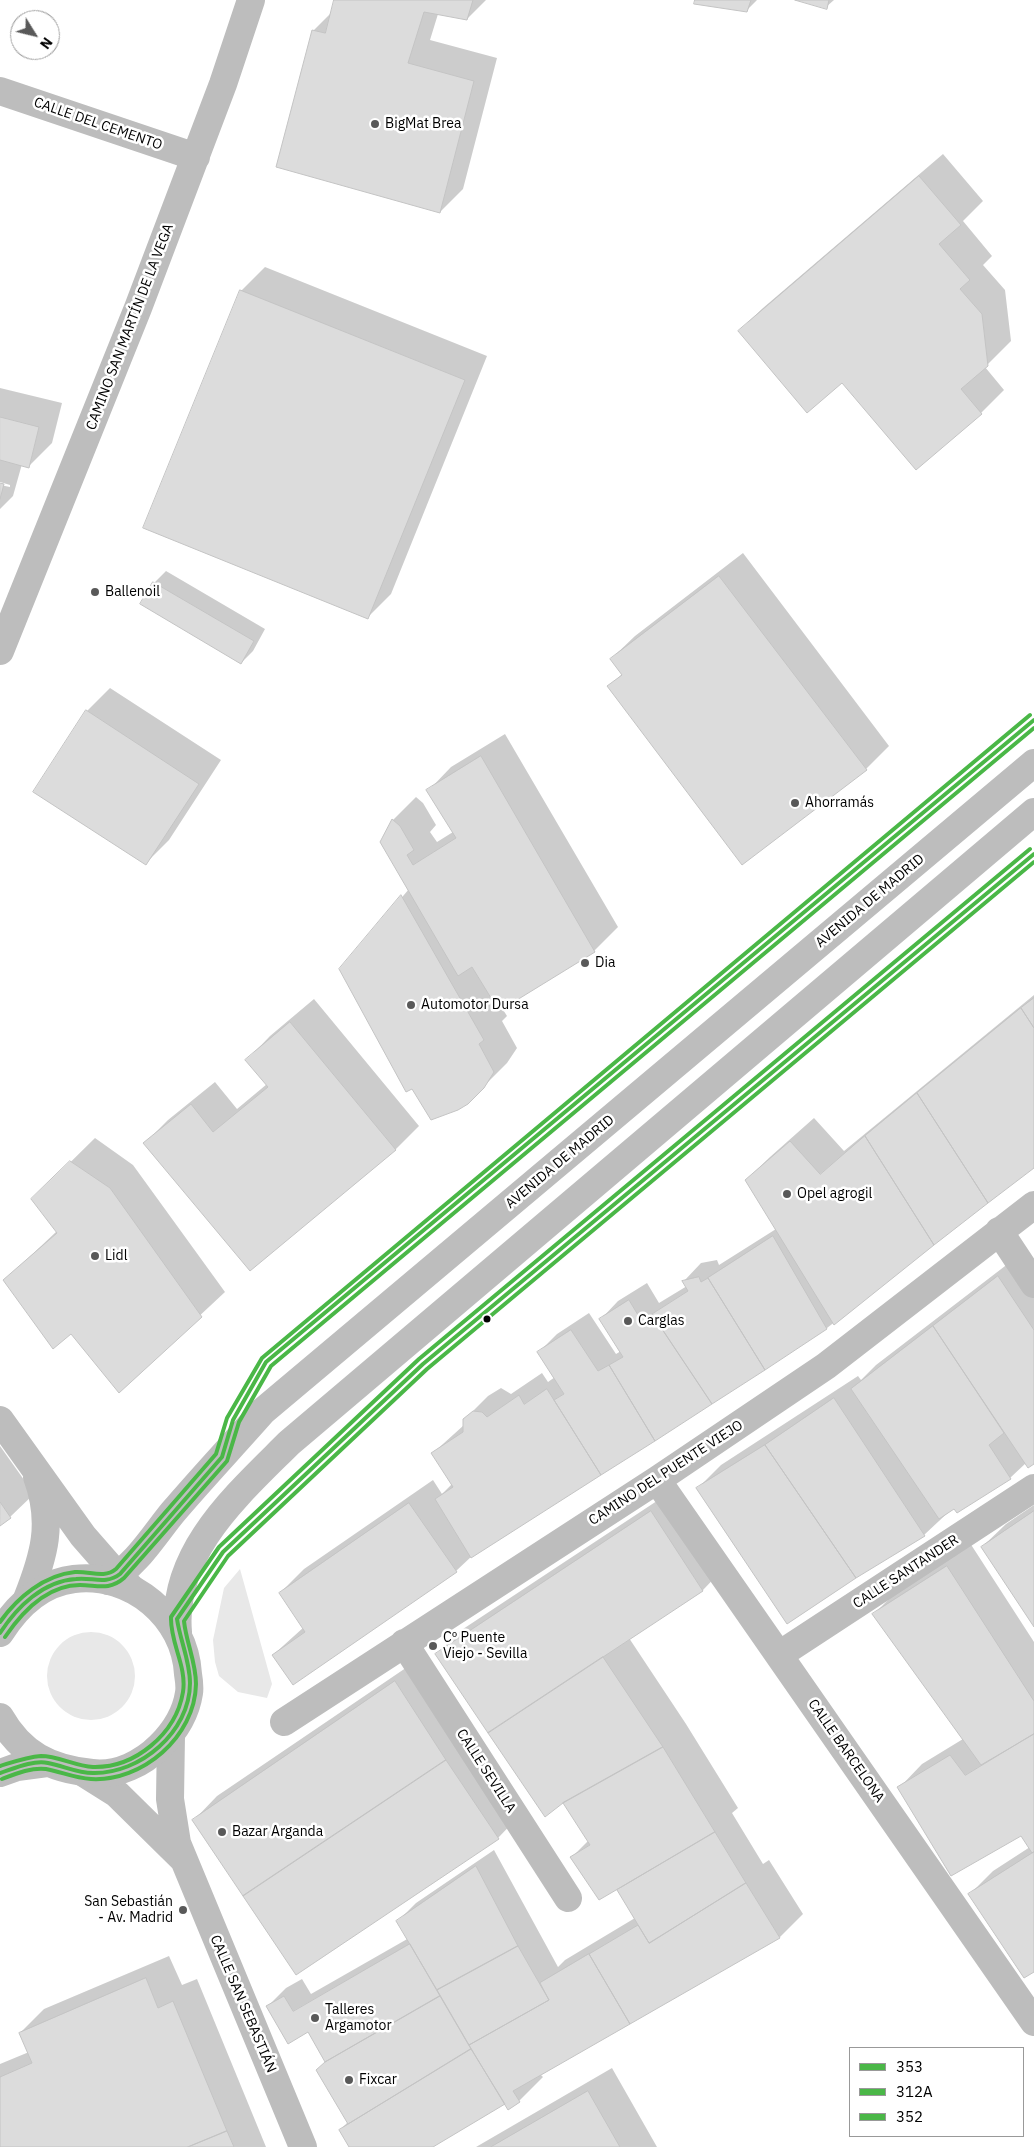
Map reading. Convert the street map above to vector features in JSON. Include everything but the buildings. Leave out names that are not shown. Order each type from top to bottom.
[{"type":"main road","name":"CAMINO SAN MARTÍN DE LA VEGA","points":[[0,651],[138,308],[196,157],[251,0]]},
{"type":"main road","name":"CALLE DEL CEMENTO","points":[[0,91],[196,157]]},
{"type":"main road","name":"AVENIDA DE MADRID","points":[[119,1582],[131,1563],[174,1512],[263,1412],[1034,764]]},
{"type":"main road","points":[[178,1632],[177,1619],[180,1589],[195,1552],[209,1529],[239,1493],[289,1443],[1034,812]]},
{"type":"main road","name":"CAMINO DEL PUENTE VIEJO","points":[[284,1722],[657,1480],[826,1366],[1034,1205]]},
{"type":"main road","points":[[999,1232],[1034,1284]]},
{"type":"main road","points":[[0,1420],[119,1582]]},
{"type":"main road","points":[[27,1599],[45,1550],[47,1534],[44,1500],[31,1462]]},
{"type":"main road","name":"CALLE BARCELONA","points":[[657,1480],[1034,2022]]},
{"type":"main road","name":"CALLE SANTANDER","points":[[779,1655],[1034,1488]]},
{"type":"main road","points":[[0,1633],[11,1616],[27,1599],[50,1586],[73,1579],[91,1578],[119,1582],[148,1598],[163,1612],[178,1632],[186,1653],[189,1693],[180,1720],[171,1735],[152,1754],[130,1767],[112,1772],[82,1772],[47,1763],[28,1752],[15,1740],[0,1717]]},
{"type":"main road","name":"CALLE SEVILLA","points":[[404,1643],[568,1898]]},
{"type":"main road","name":"CALLE SAN SEBASTIÁN","points":[[171,1735],[170,1799],[177,1843],[303,2147]]},
{"type":"main road","points":[[0,1773],[17,1767],[47,1763]]},
{"type":"main road","points":[[82,1772],[117,1794],[184,1860]]},
{"type":"shaded area","points":[[240,1569],[272,1684],[267,1698],[238,1692],[219,1676],[215,1662],[213,1640],[224,1588]]},
{"type":"shaded area","points":[[91,1632],[108,1635],[122,1645],[132,1659],[135,1676],[132,1693],[122,1707],[108,1717],[91,1720],[74,1717],[60,1707],[50,1693],[47,1676],[50,1659],[60,1645],[74,1635]]},
{"type":"transit line","name":"352","points":[[0,1622],[23,1596],[42,1583],[64,1574],[75,1572],[107,1574],[116,1569],[216,1454],[227,1418],[262,1358],[1030,715]]},
{"type":"transit line","name":"353","points":[[0,1633],[14,1614],[42,1590],[64,1581],[76,1579],[104,1580],[120,1574],[222,1457],[233,1420],[266,1362],[1034,720]]},
{"type":"transit line","name":"312A","points":[[5,1637],[19,1618],[46,1595],[68,1586],[113,1585],[124,1578],[227,1461],[239,1422],[271,1366],[1034,728]]},
{"type":"transit line","name":"352","points":[[0,1766],[41,1756],[86,1766],[109,1766],[124,1762],[151,1746],[172,1722],[183,1692],[183,1673],[171,1627],[171,1617],[219,1547],[419,1359],[1030,849]]},
{"type":"transit line","name":"353","points":[[0,1773],[24,1765],[42,1762],[87,1773],[111,1771],[128,1766],[144,1758],[159,1747],[172,1733],[188,1701],[190,1675],[177,1619],[223,1552],[423,1364],[1034,854]]},
{"type":"transit line","name":"312A","points":[[2,1779],[35,1769],[52,1770],[91,1779],[110,1778],[129,1773],[146,1764],[162,1752],[176,1738],[186,1722],[193,1703],[196,1676],[184,1621],[228,1556],[427,1369],[1034,862]]},
{"type":"place","name":"BigMat Brea","points":[[375,124]]},
{"type":"place","name":"Ballenoil","points":[[95,592]]},
{"type":"place","name":"Ahorramás","points":[[795,803]]},
{"type":"place","name":"Dia","points":[[585,963]]},
{"type":"place","name":"Automotor Dursa","points":[[411,1005]]},
{"type":"place","name":"Opel agrogil","points":[[787,1194]]},
{"type":"place","name":"Lidl","points":[[95,1256]]},
{"type":"place","name":"Carglas","points":[[628,1321]]},
{"type":"place","name":"Cº Puente Viejo - Sevilla","points":[[433,1646]]},
{"type":"place","name":"Bazar Arganda","points":[[222,1832]]},
{"type":"place","name":"San Sebastián - Av. Madrid","points":[[183,1910]]},
{"type":"place","name":"Talleres Argamotor","points":[[315,2018]]},
{"type":"place","name":"Fixcar","points":[[349,2080]]}]
